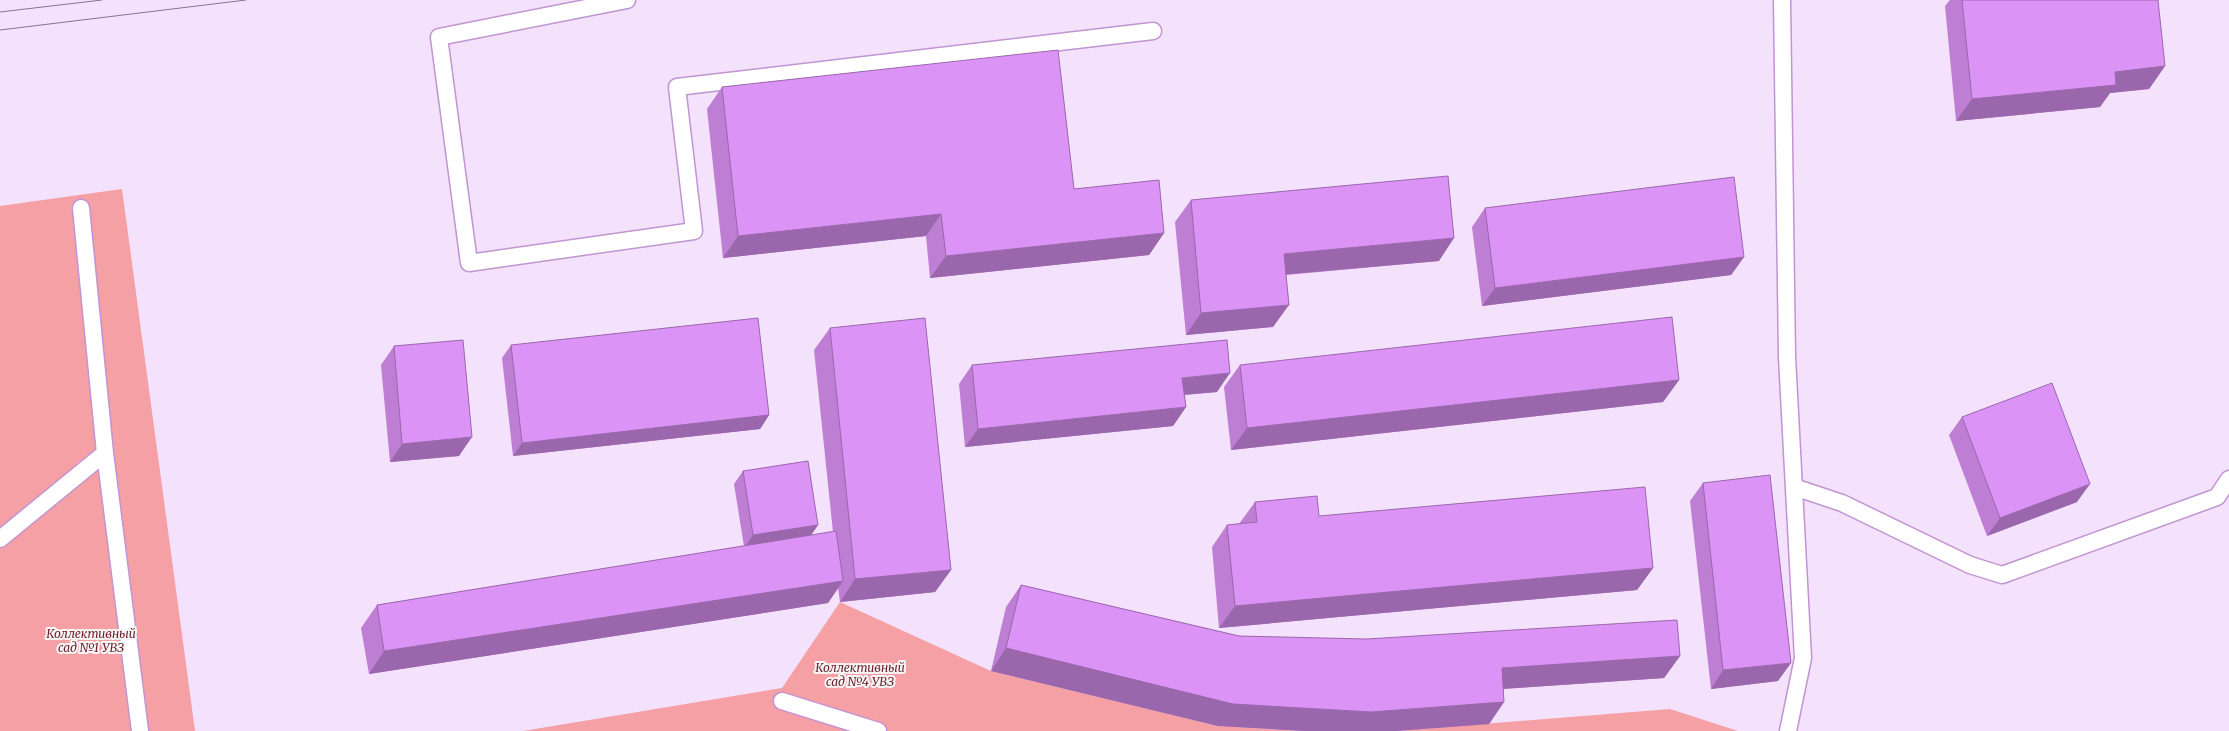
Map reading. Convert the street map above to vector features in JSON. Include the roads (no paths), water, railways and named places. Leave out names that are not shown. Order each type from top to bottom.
[{"type":"lane","points":[[627,0],[439,37],[469,263],[694,231],[677,87],[1152,31]]},
{"type":"lane","points":[[1782,0],[1787,357],[1803,658],[1788,731]]},
{"type":"lane","points":[[80,208],[105,453],[140,731]]},
{"type":"lane","points":[[0,539],[105,453]]},
{"type":"lane","points":[[1794,487],[1842,503],[1970,566],[2002,575],[2217,497],[2229,479]]},
{"type":"lane","points":[[782,701],[878,731]]},
{"type":"tram line","points":[[0,12],[102,0]]},
{"type":"tram line","points":[[0,30],[246,0]]},
{"type":"park label","name":"Коллективный сад №1 УВЗ","points":[[91,640]]},
{"type":"park label","name":"Коллективный сад №4 УВЗ","points":[[860,674]]}]
